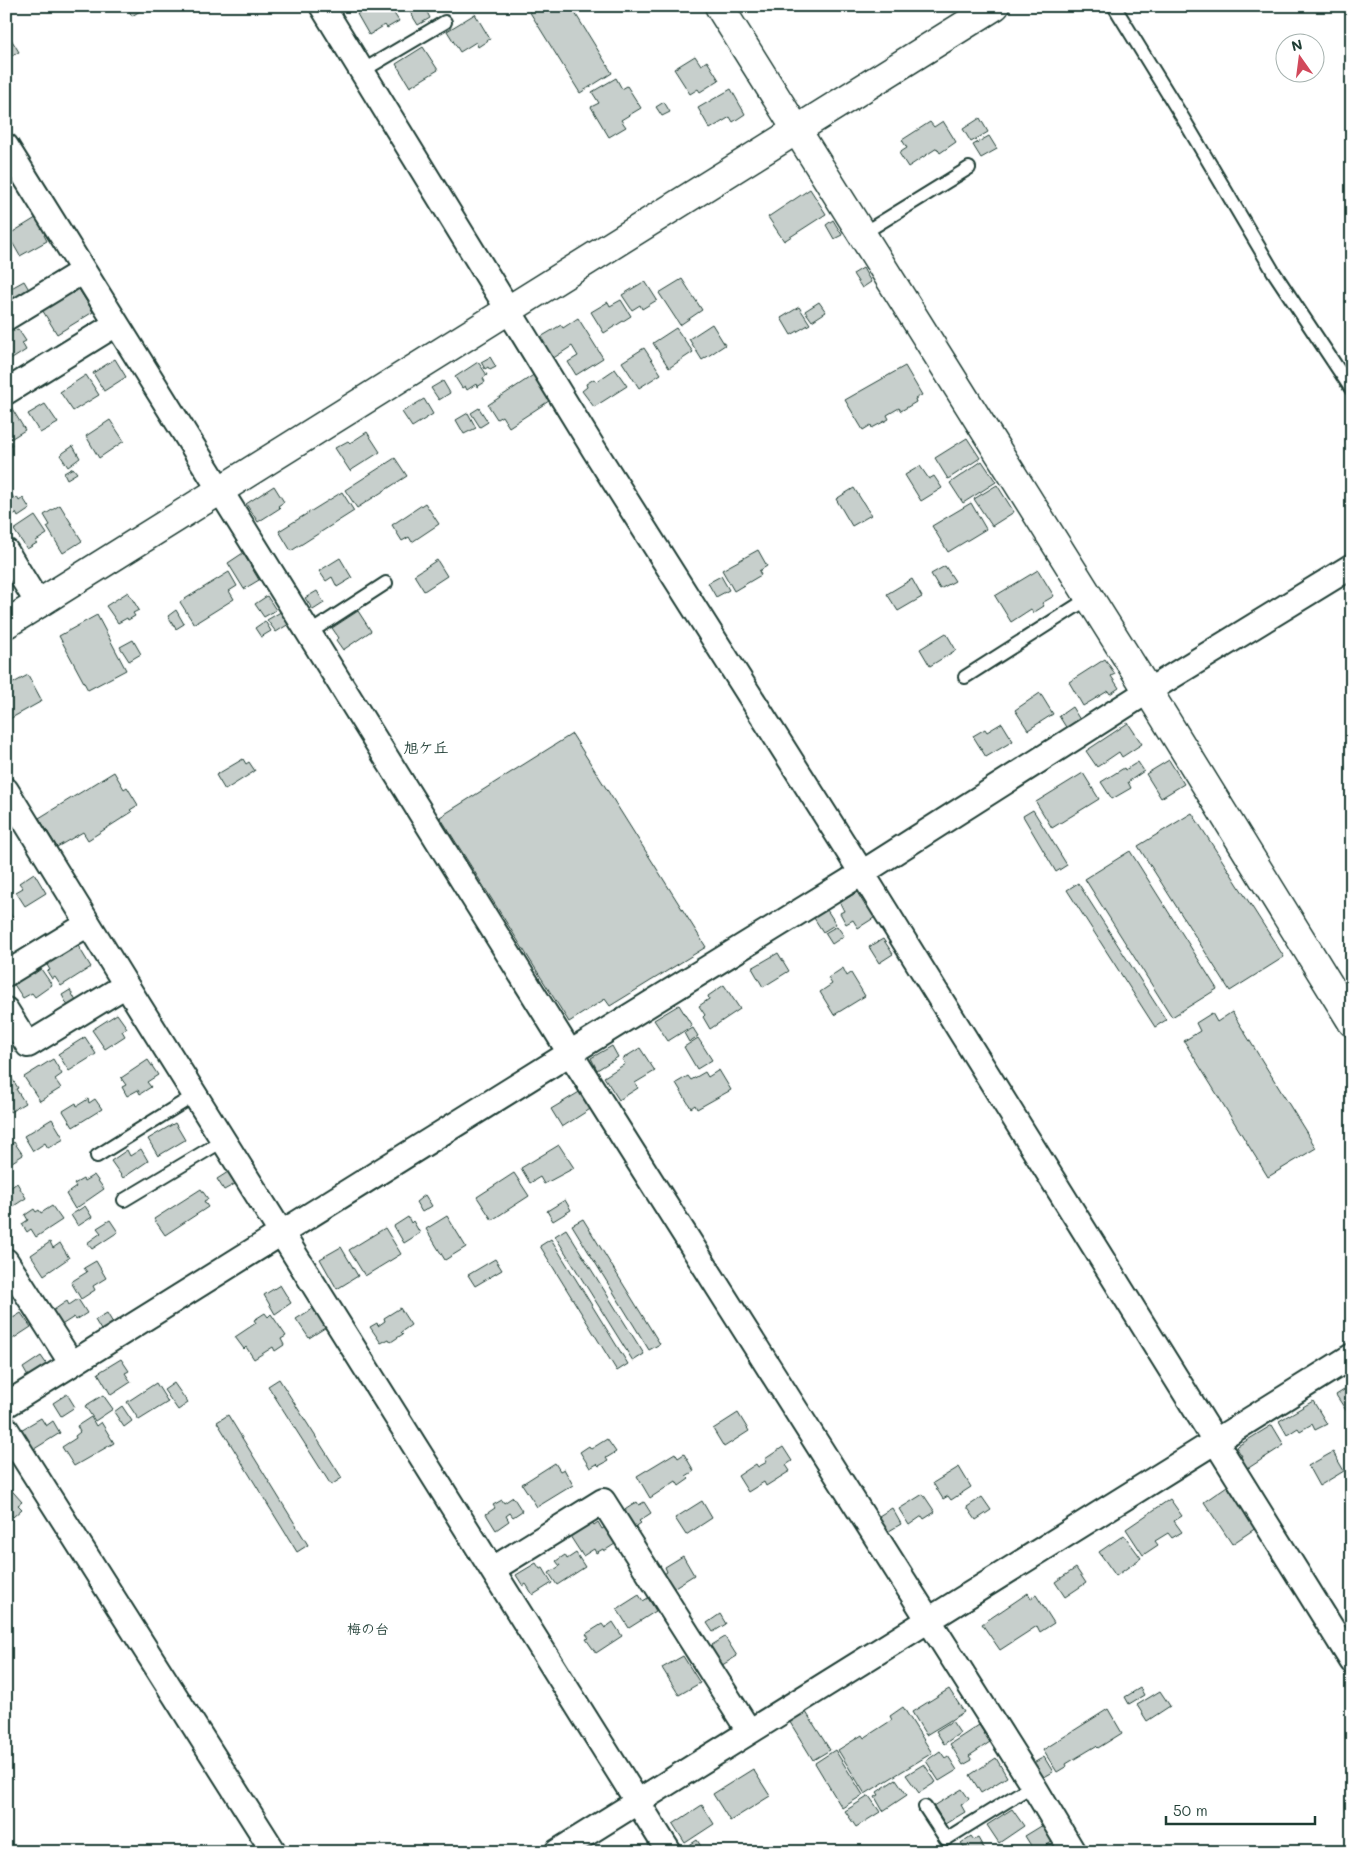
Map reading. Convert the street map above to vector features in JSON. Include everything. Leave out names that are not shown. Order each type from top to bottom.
[{"type":"street","points":[[322,6],[595,451],[862,873],[1352,1660]]},
{"type":"street","points":[[719,6],[1148,691],[1352,1022]]},
{"type":"street","points":[[6,624],[995,6]]},
{"type":"street","points":[[6,146],[570,1053],[1033,1785],[1073,1852]]},
{"type":"street","points":[[6,318],[83,270]]},
{"type":"street","points":[[6,392],[116,324]]},
{"type":"street","points":[[6,551],[39,605]]},
{"type":"street","points":[[6,1405],[862,873],[1148,691],[1352,566]]},
{"type":"street","points":[[6,790],[669,1852]]},
{"type":"street","points":[[6,974],[88,924]]},
{"type":"street","points":[[6,1010],[28,1045],[126,985]]},
{"type":"street","points":[[6,1261],[72,1364]]},
{"type":"street","points":[[560,1851],[749,1731],[1352,1356]]},
{"type":"street","points":[[6,1429],[274,1852]]},
{"type":"street","points":[[493,1569],[604,1501],[749,1731]]},
{"type":"lane","points":[[1114,6],[1273,271],[1352,390]]},
{"type":"lane","points":[[362,71],[445,22]]},
{"type":"lane","points":[[862,234],[969,168]]},
{"type":"lane","points":[[309,633],[386,583]]},
{"type":"lane","points":[[965,677],[1089,598]]},
{"type":"lane","points":[[97,1156],[195,1095]]},
{"type":"lane","points":[[124,1200],[224,1140]]},
{"type":"lane","points":[[925,1807],[946,1838],[1033,1785]]},
{"type":"building","points":[[126,6],[148,6],[132,16]]},
{"type":"building","points":[[370,6],[389,6],[399,21],[387,28],[385,25],[369,35],[357,14]]},
{"type":"building","points":[[418,6],[424,6],[430,18],[418,25],[410,12]]},
{"type":"building","points":[[526,6],[582,6],[583,8],[575,13],[612,73],[580,93]]},
{"type":"building","points":[[475,14],[490,39],[478,47],[476,42],[460,52],[447,31]]},
{"type":"building","points":[[6,31],[19,52],[8,58],[6,55]]},
{"type":"building","points":[[423,47],[438,70],[410,87],[396,64]]},
{"type":"building","points":[[695,56],[701,65],[707,61],[719,80],[700,92],[698,89],[690,94],[674,69]]},
{"type":"building","points":[[616,78],[622,89],[627,86],[641,108],[621,120],[626,127],[609,137],[591,107],[599,103],[592,92]]},
{"type":"building","points":[[731,89],[745,114],[733,122],[730,117],[710,129],[698,108]]},
{"type":"building","points":[[664,102],[670,112],[662,116],[656,107]]},
{"type":"building","points":[[980,118],[988,132],[971,142],[963,129]]},
{"type":"building","points":[[943,121],[956,142],[940,153],[937,148],[908,167],[899,153],[907,148],[902,140],[930,122],[934,127]]},
{"type":"building","points":[[989,136],[997,149],[981,158],[973,145]]},
{"type":"building","points":[[810,189],[826,214],[784,241],[768,217]]},
{"type":"building","points":[[39,216],[48,232],[44,235],[47,241],[20,256],[8,235]]},
{"type":"building","points":[[833,220],[842,235],[834,239],[826,225]]},
{"type":"building","points":[[863,268],[871,282],[862,288],[853,274]]},
{"type":"building","points":[[682,279],[702,310],[680,325],[659,293]]},
{"type":"building","points":[[24,281],[31,293],[11,304],[6,296],[6,291]]},
{"type":"building","points":[[645,281],[657,300],[642,309],[640,305],[632,310],[622,295]]},
{"type":"building","points":[[77,286],[93,312],[57,334],[41,308]]},
{"type":"building","points":[[621,300],[631,316],[604,333],[591,312],[608,302],[610,306]]},
{"type":"building","points":[[819,302],[826,312],[812,321],[805,311]]},
{"type":"building","points":[[799,307],[810,324],[791,335],[781,318]]},
{"type":"building","points":[[578,318],[603,358],[576,375],[568,362],[578,356],[572,346],[552,359],[539,338],[561,325],[563,328]]},
{"type":"building","points":[[712,324],[725,345],[702,360],[689,339]]},
{"type":"building","points":[[12,328],[14,331],[18,329],[26,341],[22,343],[26,350],[12,359],[9,354],[6,356],[6,331]]},
{"type":"building","points":[[676,328],[693,352],[669,368],[653,343]]},
{"type":"building","points":[[644,348],[661,374],[639,388],[622,362]]},
{"type":"building","points":[[490,357],[496,367],[490,370],[488,367],[485,369],[481,362]]},
{"type":"building","points":[[115,359],[126,377],[104,391],[93,373]]},
{"type":"building","points":[[478,362],[487,375],[483,378],[485,382],[477,387],[476,384],[467,390],[465,386],[462,388],[455,377]]},
{"type":"building","points":[[905,366],[922,395],[915,399],[916,402],[901,411],[899,408],[887,415],[889,419],[872,428],[871,425],[863,430],[845,400]]},
{"type":"building","points":[[615,369],[627,386],[594,407],[582,391],[587,387],[586,384],[594,379],[596,382]]},
{"type":"building","points":[[535,374],[552,399],[509,427],[502,416],[497,419],[488,405]]},
{"type":"building","points":[[86,375],[99,395],[73,411],[60,392]]},
{"type":"building","points":[[443,381],[450,393],[439,400],[431,388]]},
{"type":"building","points":[[424,399],[433,414],[412,427],[402,412]]},
{"type":"building","points":[[45,404],[58,423],[40,433],[28,414]]},
{"type":"building","points":[[11,407],[25,430],[9,440],[12,445],[6,449],[6,410]]},
{"type":"building","points":[[479,408],[488,422],[480,427],[471,413]]},
{"type":"building","points":[[468,413],[476,428],[464,434],[456,420]]},
{"type":"building","points":[[110,420],[124,441],[99,458],[86,436]]},
{"type":"building","points":[[367,432],[380,452],[350,471],[335,448],[348,441],[350,443]]},
{"type":"building","points":[[967,438],[980,458],[948,479],[935,458]]},
{"type":"building","points":[[73,446],[80,458],[68,467],[60,455]]},
{"type":"building","points":[[395,458],[407,476],[357,508],[345,490]]},
{"type":"building","points":[[982,461],[996,482],[963,503],[950,483]]},
{"type":"building","points":[[920,466],[929,479],[934,476],[942,488],[921,501],[905,475]]},
{"type":"building","points":[[73,468],[77,473],[67,479],[64,473]]},
{"type":"building","points":[[997,485],[1014,512],[992,526],[974,499]]},
{"type":"building","points":[[274,486],[284,502],[278,506],[280,508],[258,522],[246,504]]},
{"type":"building","points":[[854,488],[871,515],[852,526],[836,499]]},
{"type":"building","points":[[342,492],[354,511],[291,551],[279,531]]},
{"type":"building","points":[[12,495],[14,499],[17,497],[19,501],[23,498],[30,509],[18,517],[16,513],[6,519],[6,499]]},
{"type":"building","points":[[425,503],[439,524],[412,542],[409,537],[402,541],[392,525]]},
{"type":"building","points":[[971,503],[986,529],[948,552],[932,526]]},
{"type":"building","points":[[60,505],[82,541],[63,553],[47,527],[50,525],[44,515]]},
{"type":"building","points":[[35,516],[47,534],[27,549],[14,530]]},
{"type":"building","points":[[758,550],[767,566],[759,571],[761,575],[734,591],[722,570]]},
{"type":"building","points":[[243,553],[259,580],[244,589],[228,563]]},
{"type":"building","points":[[340,558],[352,578],[337,587],[332,577],[326,581],[319,571]]},
{"type":"building","points":[[437,560],[447,576],[424,591],[414,575]]},
{"type":"building","points":[[945,566],[955,581],[940,589],[931,574]]},
{"type":"building","points":[[1038,570],[1054,596],[1042,603],[1044,606],[1033,613],[1031,609],[1011,622],[995,596]]},
{"type":"building","points":[[229,572],[237,586],[229,591],[234,599],[194,624],[180,602]]},
{"type":"building","points":[[721,576],[729,590],[716,597],[708,583]]},
{"type":"building","points":[[912,579],[922,597],[898,611],[887,594]]},
{"type":"building","points":[[317,591],[324,603],[313,610],[305,598]]},
{"type":"building","points":[[128,592],[139,610],[133,613],[135,616],[118,623],[106,606]]},
{"type":"building","points":[[267,596],[276,610],[264,617],[255,604]]},
{"type":"building","points":[[176,610],[184,624],[176,629],[168,616]]},
{"type":"building","points":[[284,610],[292,622],[276,632],[267,620]]},
{"type":"building","points":[[358,611],[371,631],[343,650],[336,640],[339,638],[332,628]]},
{"type":"building","points":[[97,615],[126,670],[88,690],[59,636]]},
{"type":"building","points":[[265,621],[271,631],[261,637],[255,628]]},
{"type":"building","points":[[946,633],[956,650],[930,666],[920,649]]},
{"type":"building","points":[[133,640],[141,654],[129,661],[120,647]]},
{"type":"building","points":[[1105,659],[1115,674],[1111,676],[1119,688],[1110,694],[1108,691],[1083,706],[1069,682]]},
{"type":"building","points":[[28,675],[42,701],[6,721],[6,687]]},
{"type":"building","points":[[1040,693],[1053,714],[1028,730],[1015,710]]},
{"type":"building","points":[[1072,707],[1082,723],[1069,732],[1059,716]]},
{"type":"building","points":[[6,721],[10,727],[6,729]]},
{"type":"building","points":[[1002,723],[1013,741],[986,757],[973,736],[985,729],[987,732]]},
{"type":"building","points":[[1128,723],[1142,744],[1122,757],[1119,752],[1097,767],[1086,751]]},
{"type":"building","points":[[572,734],[706,947],[610,1006],[605,999],[569,1022],[440,817]]},
{"type":"building","points":[[243,759],[246,764],[249,762],[255,771],[225,790],[216,775]]},
{"type":"building","points":[[1169,760],[1184,784],[1161,798],[1146,774]]},
{"type":"building","points":[[1138,762],[1144,771],[1128,782],[1131,788],[1112,799],[1101,782]]},
{"type":"building","points":[[114,772],[124,789],[127,787],[138,805],[130,810],[132,812],[88,840],[83,832],[57,847],[39,818]]},
{"type":"building","points":[[1083,773],[1099,799],[1052,828],[1036,802]]},
{"type":"building","points":[[1033,810],[1067,865],[1056,872],[1023,816]]},
{"type":"building","points":[[1192,813],[1284,957],[1230,991],[1138,846]]},
{"type":"building","points":[[1130,851],[1217,989],[1172,1017],[1085,879]]},
{"type":"building","points":[[34,873],[46,893],[25,906],[16,892],[23,888],[19,883]]},
{"type":"building","points":[[1078,883],[1166,1020],[1155,1027],[1067,890]]},
{"type":"building","points":[[857,892],[866,907],[870,904],[877,916],[858,928],[853,920],[846,924],[840,913],[844,911],[840,903]]},
{"type":"building","points":[[6,907],[13,918],[6,922]]},
{"type":"building","points":[[827,910],[836,924],[823,932],[814,918]]},
{"type":"building","points":[[837,926],[844,936],[832,944],[825,933]]},
{"type":"building","points":[[883,939],[893,954],[879,963],[869,947]]},
{"type":"building","points":[[77,944],[91,967],[61,986],[55,977],[52,979],[47,971],[50,970],[46,963]]},
{"type":"building","points":[[778,953],[789,971],[763,987],[752,968]]},
{"type":"building","points":[[843,968],[847,976],[851,973],[865,996],[834,1015],[820,992],[832,984],[828,978]]},
{"type":"building","points":[[41,969],[52,985],[35,997],[32,993],[23,998],[13,983],[32,971],[34,974]]},
{"type":"building","points":[[724,985],[740,1009],[710,1029],[703,1017],[705,1015],[699,1006],[709,999],[708,996]]},
{"type":"building","points":[[70,990],[77,1003],[69,1008],[62,995]]},
{"type":"building","points":[[679,1005],[692,1026],[668,1041],[654,1020]]},
{"type":"building","points":[[1232,1012],[1316,1148],[1268,1177],[1184,1041],[1200,1031],[1196,1023],[1212,1013],[1217,1022]]},
{"type":"building","points":[[117,1014],[127,1028],[122,1031],[125,1036],[105,1049],[92,1030]]},
{"type":"building","points":[[693,1028],[698,1036],[689,1042],[684,1033]]},
{"type":"building","points":[[85,1037],[96,1054],[69,1071],[58,1054]]},
{"type":"building","points":[[698,1038],[712,1060],[697,1069],[684,1047]]},
{"type":"building","points":[[612,1046],[618,1057],[597,1070],[591,1058]]},
{"type":"building","points":[[640,1048],[655,1071],[635,1083],[638,1088],[619,1100],[604,1077],[625,1064],[622,1059]]},
{"type":"building","points":[[53,1059],[62,1074],[55,1079],[61,1088],[40,1101],[24,1077]]},
{"type":"building","points":[[148,1060],[158,1075],[147,1082],[151,1087],[140,1094],[138,1090],[127,1096],[122,1087],[126,1085],[121,1078]]},
{"type":"building","points":[[719,1070],[731,1090],[697,1109],[695,1105],[691,1108],[676,1083],[688,1076],[691,1080],[705,1072],[708,1077]]},
{"type":"building","points":[[9,1074],[25,1103],[10,1112],[6,1106],[6,1075]]},
{"type":"building","points":[[581,1091],[592,1108],[562,1127],[551,1109]]},
{"type":"building","points":[[88,1099],[89,1103],[95,1099],[102,1109],[73,1127],[63,1111],[76,1103],[77,1106]]},
{"type":"building","points":[[52,1119],[64,1139],[48,1148],[45,1143],[33,1151],[24,1136]]},
{"type":"building","points":[[175,1123],[185,1140],[158,1156],[148,1139]]},
{"type":"building","points":[[6,1141],[9,1146],[14,1142],[23,1155],[6,1166]]},
{"type":"building","points":[[559,1145],[574,1168],[544,1184],[540,1177],[530,1183],[521,1168]]},
{"type":"building","points":[[141,1149],[148,1161],[123,1178],[111,1161],[127,1150],[130,1156]]},
{"type":"building","points":[[228,1172],[235,1184],[224,1190],[217,1179]]},
{"type":"building","points":[[514,1173],[529,1196],[492,1220],[477,1197]]},
{"type":"building","points":[[94,1175],[104,1189],[75,1209],[66,1194],[76,1187],[74,1184]]},
{"type":"building","points":[[7,1183],[10,1188],[17,1183],[26,1198],[6,1211]]},
{"type":"building","points":[[201,1189],[208,1199],[204,1201],[208,1207],[165,1235],[154,1219]]},
{"type":"building","points":[[425,1195],[432,1206],[422,1212],[416,1202]]},
{"type":"building","points":[[565,1200],[571,1210],[553,1221],[547,1211]]},
{"type":"building","points":[[52,1206],[62,1220],[36,1237],[31,1229],[27,1232],[22,1224],[28,1220],[25,1215],[34,1209],[36,1212],[39,1210],[41,1213]]},
{"type":"building","points":[[85,1206],[92,1217],[78,1226],[71,1215]]},
{"type":"building","points":[[447,1216],[466,1247],[445,1260],[426,1229]]},
{"type":"building","points":[[408,1217],[411,1223],[413,1221],[420,1233],[404,1243],[394,1226]]},
{"type":"building","points":[[583,1219],[660,1344],[649,1350],[572,1225]]},
{"type":"building","points":[[110,1220],[118,1232],[92,1249],[87,1243],[101,1233],[97,1228]]},
{"type":"building","points":[[385,1228],[401,1254],[365,1276],[349,1250]]},
{"type":"building","points":[[566,1229],[644,1354],[633,1361],[555,1236]]},
{"type":"building","points":[[551,1239],[628,1364],[617,1371],[540,1246]]},
{"type":"building","points":[[50,1242],[53,1248],[60,1243],[69,1258],[44,1275],[31,1255]]},
{"type":"building","points":[[341,1247],[358,1276],[337,1289],[320,1259]]},
{"type":"building","points":[[495,1259],[502,1270],[475,1286],[468,1275]]},
{"type":"building","points":[[96,1261],[106,1278],[93,1286],[95,1290],[81,1299],[71,1282],[87,1272],[84,1268]]},
{"type":"building","points":[[280,1285],[291,1303],[275,1314],[264,1295]]},
{"type":"building","points":[[78,1299],[87,1313],[76,1320],[74,1317],[60,1326],[51,1312],[67,1301],[69,1305]]},
{"type":"building","points":[[315,1307],[328,1326],[309,1338],[296,1319]]},
{"type":"building","points":[[400,1308],[411,1325],[401,1332],[403,1334],[391,1342],[389,1339],[381,1343],[370,1327],[377,1323],[378,1326],[385,1321],[384,1318]]},
{"type":"building","points":[[10,1313],[13,1318],[21,1313],[31,1327],[8,1342],[6,1340],[6,1316]]},
{"type":"building","points":[[107,1313],[116,1328],[104,1335],[95,1320]]},
{"type":"building","points":[[265,1313],[268,1317],[271,1314],[286,1336],[281,1339],[284,1345],[275,1351],[273,1347],[254,1359],[246,1347],[244,1349],[235,1337],[256,1323],[254,1320]]},
{"type":"building","points":[[41,1356],[50,1369],[31,1382],[23,1368]]},
{"type":"building","points":[[121,1359],[129,1371],[125,1373],[131,1382],[111,1395],[98,1373]]},
{"type":"building","points":[[279,1379],[342,1478],[331,1485],[268,1386]]},
{"type":"building","points":[[156,1383],[168,1402],[139,1420],[127,1402]]},
{"type":"building","points":[[174,1383],[188,1403],[178,1410],[164,1390]]},
{"type":"building","points":[[1352,1385],[1352,1414],[1349,1415],[1336,1395]]},
{"type":"building","points":[[67,1394],[75,1407],[61,1416],[53,1403]]},
{"type":"building","points":[[103,1395],[113,1409],[95,1421],[85,1406]]},
{"type":"building","points":[[1313,1401],[1327,1424],[1315,1430],[1312,1424],[1300,1431],[1298,1428],[1287,1435],[1279,1421]]},
{"type":"building","points":[[122,1406],[132,1421],[124,1427],[114,1412]]},
{"type":"building","points":[[738,1413],[749,1431],[724,1447],[713,1429]]},
{"type":"building","points":[[228,1415],[308,1545],[297,1552],[217,1422]]},
{"type":"building","points":[[91,1417],[96,1426],[101,1422],[114,1443],[74,1466],[62,1447],[76,1438],[75,1436],[80,1432],[77,1426]]},
{"type":"building","points":[[41,1418],[46,1426],[53,1421],[60,1433],[31,1451],[19,1431]]},
{"type":"building","points":[[1272,1425],[1284,1445],[1247,1469],[1236,1447]]},
{"type":"building","points":[[607,1439],[616,1452],[606,1458],[608,1461],[590,1468],[580,1452],[589,1446],[591,1449]]},
{"type":"building","points":[[783,1447],[792,1461],[786,1465],[790,1471],[766,1486],[764,1482],[748,1492],[738,1476],[756,1464],[758,1467],[767,1462],[765,1459]]},
{"type":"building","points":[[1333,1452],[1344,1471],[1319,1486],[1308,1466]]},
{"type":"building","points":[[675,1453],[678,1458],[684,1454],[694,1471],[686,1476],[689,1479],[679,1486],[676,1481],[650,1498],[637,1476]]},
{"type":"building","points":[[555,1463],[560,1471],[564,1469],[573,1485],[537,1507],[522,1484]]},
{"type":"building","points":[[959,1467],[971,1487],[951,1500],[948,1496],[943,1499],[933,1483]]},
{"type":"building","points":[[6,1484],[22,1502],[18,1505],[22,1509],[13,1517],[10,1514],[6,1518]]},
{"type":"building","points":[[1227,1486],[1256,1528],[1232,1544],[1204,1502]]},
{"type":"building","points":[[923,1494],[935,1512],[924,1519],[922,1516],[909,1525],[899,1509]]},
{"type":"building","points":[[513,1497],[522,1511],[513,1517],[510,1513],[506,1516],[509,1521],[496,1530],[486,1514],[495,1508],[493,1505],[502,1500],[504,1503]]},
{"type":"building","points":[[982,1497],[991,1510],[976,1520],[967,1507]]},
{"type":"building","points":[[1170,1499],[1182,1516],[1174,1521],[1182,1532],[1172,1538],[1168,1533],[1155,1541],[1158,1545],[1143,1555],[1126,1529]]},
{"type":"building","points":[[702,1501],[712,1518],[686,1535],[675,1518]]},
{"type":"building","points":[[637,1502],[639,1505],[644,1502],[651,1513],[639,1521],[641,1523],[631,1530],[620,1513]]},
{"type":"building","points":[[892,1508],[901,1524],[884,1534],[874,1519]]},
{"type":"building","points":[[592,1522],[594,1525],[598,1522],[602,1529],[607,1526],[618,1542],[604,1551],[603,1549],[596,1553],[594,1549],[583,1556],[570,1536]]},
{"type":"building","points":[[1124,1535],[1141,1558],[1116,1576],[1099,1552]]},
{"type":"building","points":[[576,1553],[585,1567],[557,1585],[549,1573],[560,1566],[556,1561],[565,1555],[567,1559]]},
{"type":"building","points":[[683,1556],[694,1575],[670,1590],[661,1576],[667,1572],[665,1567]]},
{"type":"building","points":[[536,1563],[540,1569],[543,1568],[552,1583],[533,1595],[526,1584],[523,1586],[516,1575]]},
{"type":"building","points":[[1076,1568],[1086,1583],[1065,1597],[1055,1582]]},
{"type":"building","points":[[1028,1593],[1031,1598],[1036,1595],[1054,1623],[1040,1632],[1037,1626],[1000,1650],[982,1624]]},
{"type":"building","points":[[639,1595],[643,1601],[648,1598],[656,1611],[629,1628],[617,1609]]},
{"type":"building","points":[[720,1614],[726,1624],[713,1632],[707,1623]]},
{"type":"building","points":[[613,1622],[622,1636],[596,1653],[586,1639],[589,1638],[586,1634],[602,1624],[605,1628]]},
{"type":"building","points":[[725,1637],[737,1656],[719,1667],[707,1648]]},
{"type":"building","points":[[683,1656],[700,1683],[679,1695],[662,1668]]},
{"type":"building","points":[[1140,1688],[1144,1695],[1129,1704],[1125,1697]]},
{"type":"building","points":[[949,1689],[964,1712],[926,1735],[912,1712]]},
{"type":"building","points":[[1160,1691],[1170,1706],[1147,1721],[1137,1705]]},
{"type":"building","points":[[903,1707],[932,1753],[865,1794],[838,1750],[862,1735],[864,1738],[892,1720],[890,1716]]},
{"type":"building","points":[[804,1709],[830,1750],[813,1760],[788,1719]]},
{"type":"building","points":[[1108,1709],[1122,1733],[1066,1764],[1067,1766],[1057,1772],[1043,1750]]},
{"type":"building","points":[[952,1721],[960,1733],[944,1744],[936,1731]]},
{"type":"building","points":[[979,1725],[990,1742],[969,1756],[972,1760],[963,1765],[950,1744]]},
{"type":"building","points":[[835,1750],[863,1795],[842,1808],[815,1763]]},
{"type":"building","points":[[940,1751],[945,1758],[948,1756],[957,1770],[939,1781],[926,1761]]},
{"type":"building","points":[[1044,1757],[1053,1772],[1039,1780],[1030,1765]]},
{"type":"building","points":[[996,1758],[1007,1777],[981,1793],[970,1775]]},
{"type":"building","points":[[924,1764],[936,1782],[919,1793],[906,1775]]},
{"type":"building","points":[[753,1769],[770,1796],[730,1821],[713,1794]]},
{"type":"building","points":[[896,1779],[907,1795],[883,1811],[875,1797],[879,1795],[877,1792]]},
{"type":"building","points":[[962,1789],[969,1799],[961,1805],[965,1812],[945,1824],[934,1806]]},
{"type":"building","points":[[869,1796],[880,1812],[856,1827],[845,1811]]},
{"type":"building","points":[[702,1805],[714,1824],[685,1843],[673,1824]]},
{"type":"building","points":[[1012,1809],[1024,1826],[999,1843],[987,1825]]},
{"type":"building","points":[[1043,1825],[1052,1842],[1035,1852],[1025,1836]]},
{"type":"building","points":[[971,1836],[974,1840],[978,1838],[986,1852],[959,1852],[965,1848],[961,1843]]},
{"type":"building","points":[[697,1840],[703,1849],[699,1852],[688,1852],[685,1848]]},
{"type":"district","name":"旭ケ丘","points":[[426,748]]},
{"type":"district","name":"梅の台","points":[[368,1629]]}]
